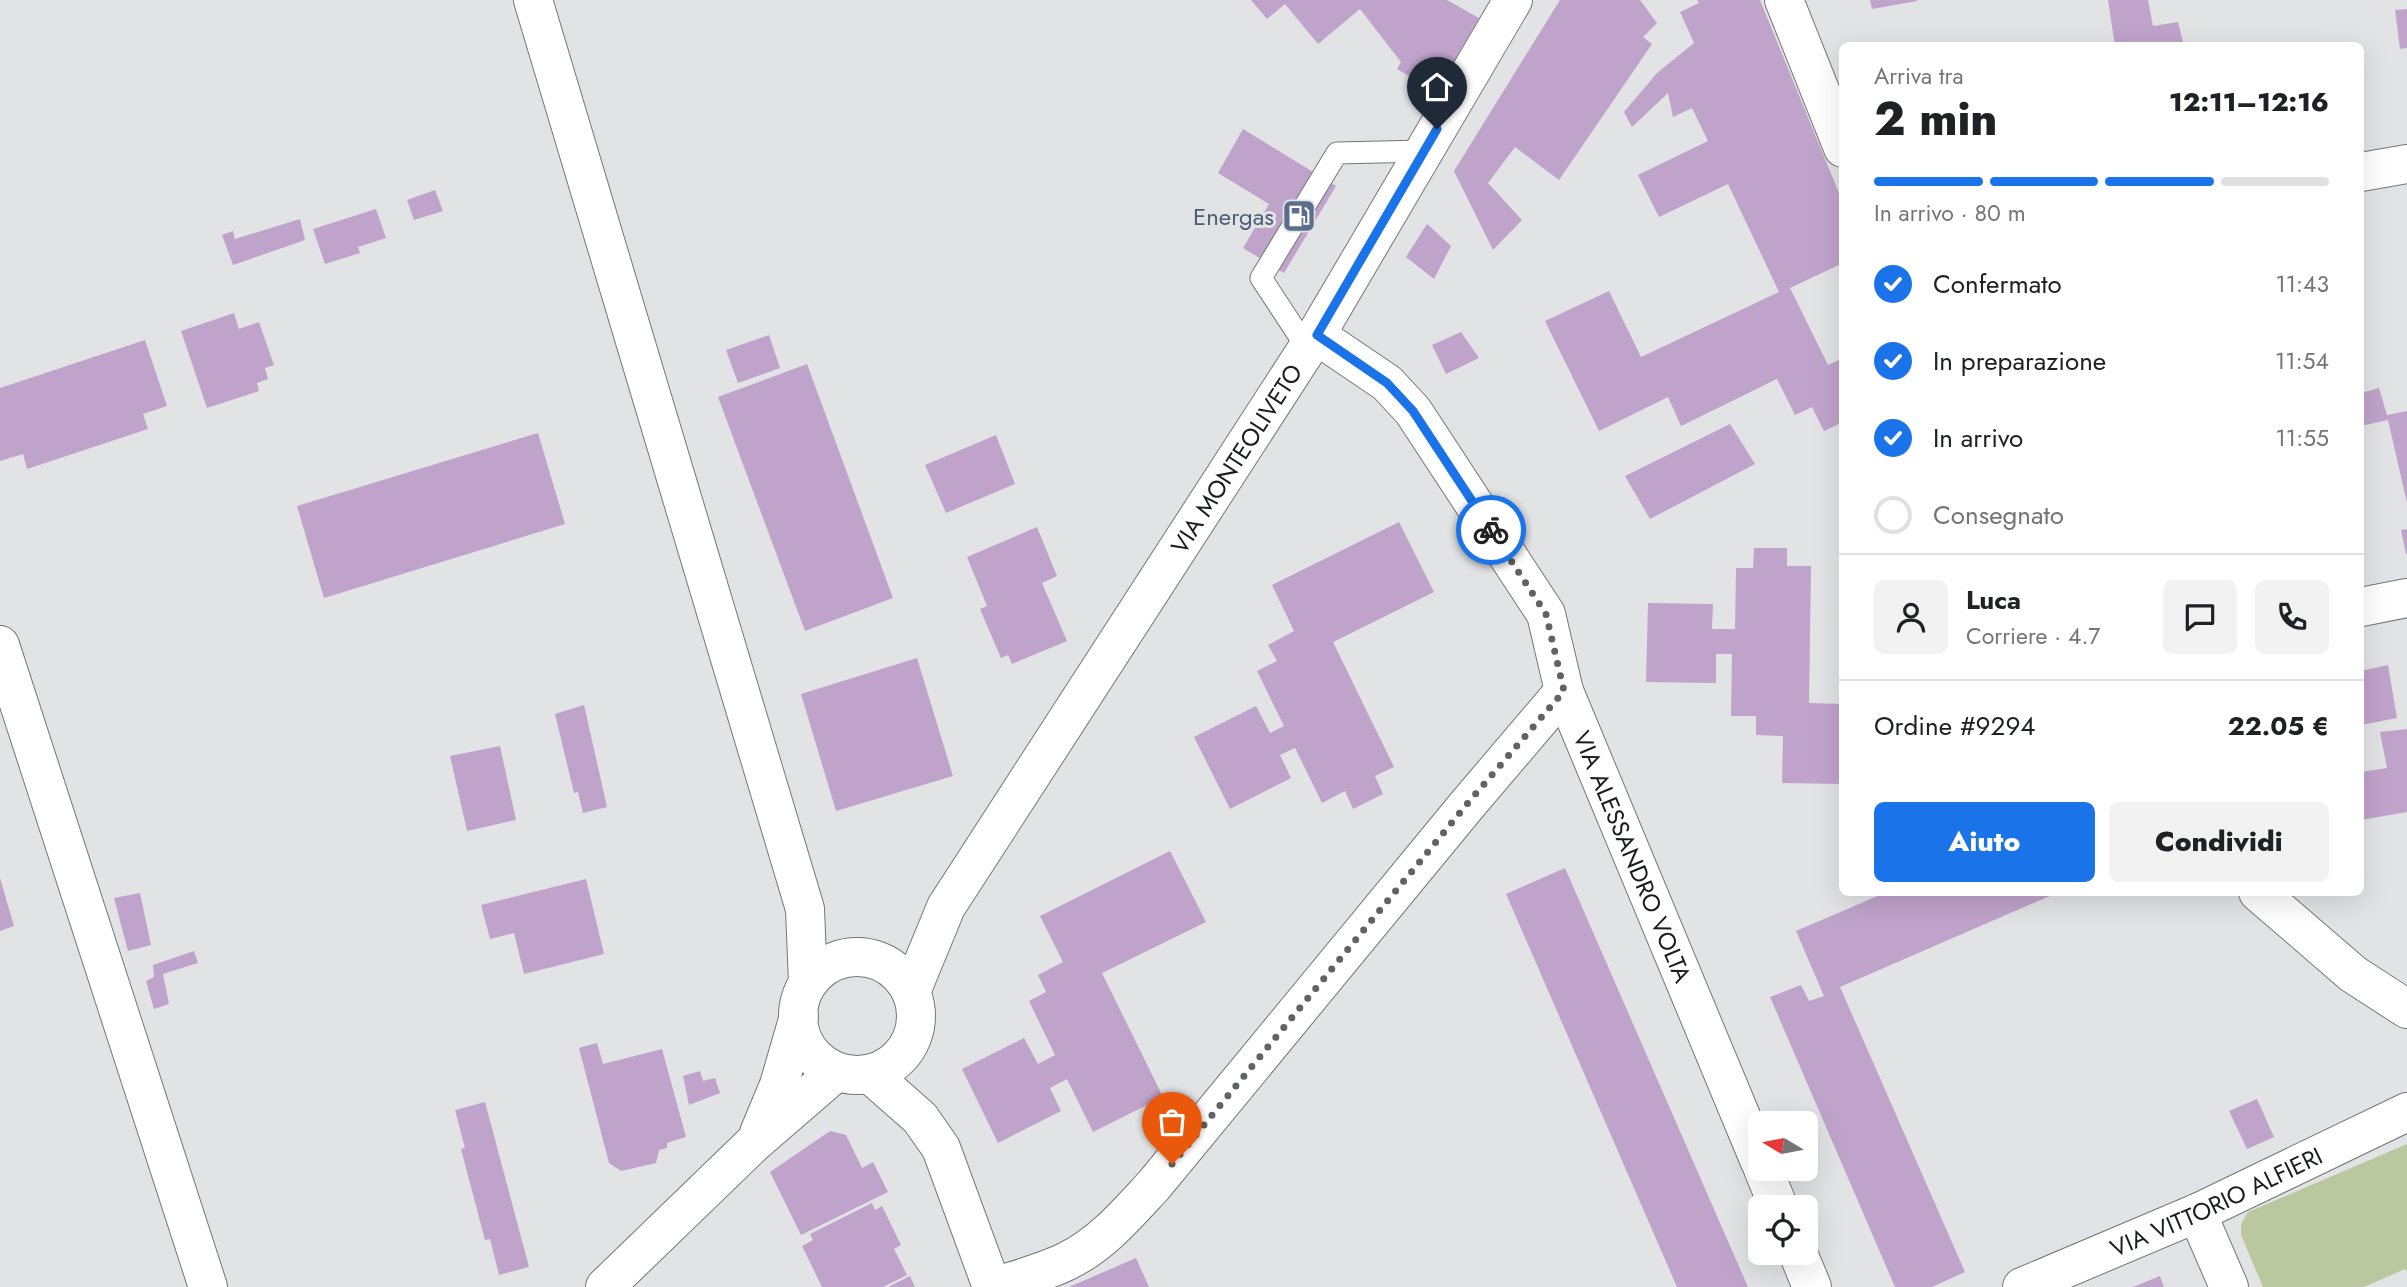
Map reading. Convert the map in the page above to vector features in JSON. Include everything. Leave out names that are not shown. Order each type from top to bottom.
[{"type":"street","points":[[533,0],[805,909],[804,999],[799,1025],[806,1045],[819,1061],[853,1073],[920,1118]]},
{"type":"street","name":"VIA MONTEOLIVETO","points":[[911,992],[946,907],[1312,342],[1513,0]]},
{"type":"street","points":[[1784,0],[1839,138]]},
{"type":"street","points":[[2364,172],[2407,164]]},
{"type":"street","name":"VIA ALESSANDRO VOLTA","points":[[1312,342],[1387,383],[1413,411],[1546,614],[1564,691],[1748,1133]]},
{"type":"street","points":[[2364,606],[2407,598]]},
{"type":"street","points":[[0,645],[208,1287]]},
{"type":"street","points":[[904,1052],[920,1118],[941,1149],[993,1287],[1066,1262],[1088,1249],[1154,1185],[1467,804],[1564,691]]},
{"type":"street","points":[[2263,896],[2353,974],[2407,1009]]},
{"type":"street","name":"VIA MONTEOLIVETO","points":[[869,960],[901,951],[946,907]]},
{"type":"street","points":[[605,1287],[755,1142],[853,1073],[890,1066],[904,1052],[913,1034],[916,1020],[914,999],[905,981],[869,960],[805,909]]},
{"type":"street","points":[[755,1142],[779,1085],[804,999],[823,968],[834,962],[869,960]]},
{"type":"street","name":"VIA VITTORIO ALFIERI","points":[[2022,1287],[2197,1213],[2407,1112]]},
{"type":"street","points":[[2197,1213],[2229,1287]]},
{"type":"street","points":[[1803,1265],[1812,1287]]},
{"type":"lane","points":[[1312,342],[1261,278],[1337,153],[1424,150]]},
{"type":"green space","points":[[2407,1144],[2407,1272],[2405,1269],[2364,1287],[2263,1287],[2241,1235],[2241,1224],[2248,1212]]},
{"type":"building","points":[[1251,0],[1447,0],[1479,18],[1436,92],[1397,69],[1401,62],[1360,9],[1318,44],[1285,4],[1267,19]]},
{"type":"building","points":[[1560,0],[1640,0],[1657,23],[1643,37],[1652,44],[1559,180],[1515,147],[1488,183],[1522,220],[1493,250],[1454,171]]},
{"type":"building","points":[[1697,0],[1760,0],[1839,193],[1839,265],[1790,288],[1828,365],[1839,360],[1839,424],[1824,431],[1812,407],[1795,415],[1777,379],[1681,426],[1668,397],[1599,431],[1545,321],[1609,291],[1641,357],[1779,292],[1728,184],[1659,217],[1638,175],[1708,141],[1692,108],[1673,117],[1668,93],[1632,127],[1624,112],[1657,73],[1694,43],[1680,12],[1699,3]]},
{"type":"building","points":[[1870,0],[1917,0],[1917,1],[1872,9]]},
{"type":"building","points":[[2108,0],[2148,0],[2153,26],[2178,22],[2183,42],[2114,42]]},
{"type":"building","points":[[2407,9],[2407,48],[2400,49],[2395,10]]},
{"type":"building","points":[[1243,129],[1336,186],[1284,273],[1243,248],[1269,204],[1218,173]]},
{"type":"building","points":[[435,190],[443,211],[414,220],[407,200]]},
{"type":"building","points":[[376,209],[386,238],[358,247],[360,253],[325,264],[313,229]]},
{"type":"building","points":[[300,219],[305,240],[233,265],[222,235],[233,231],[235,239]]},
{"type":"building","points":[[1427,224],[1451,246],[1434,279],[1406,257]]},
{"type":"building","points":[[234,313],[239,329],[259,322],[274,365],[265,368],[268,379],[257,383],[259,391],[207,408],[181,331]]},
{"type":"building","points":[[1461,332],[1479,358],[1446,374],[1432,345]]},
{"type":"building","points":[[769,335],[780,368],[738,383],[726,350]]},
{"type":"building","points":[[145,340],[167,406],[143,414],[148,429],[27,469],[23,454],[0,461],[0,388]]},
{"type":"building","points":[[807,364],[893,598],[805,631],[718,397]]},
{"type":"building","points":[[2379,388],[2387,415],[2407,411],[2407,503],[2388,420],[2364,425],[2364,392]]},
{"type":"building","points":[[1730,424],[1755,464],[1650,519],[1625,476]]},
{"type":"building","points":[[538,433],[565,524],[324,598],[297,506]]},
{"type":"building","points":[[996,435],[1015,484],[946,513],[925,465]]},
{"type":"building","points":[[1399,522],[1434,592],[1333,642],[1394,767],[1375,776],[1383,794],[1353,809],[1345,791],[1322,803],[1295,748],[1280,755],[1291,778],[1230,809],[1194,737],[1256,706],[1270,733],[1284,726],[1257,671],[1277,661],[1268,645],[1294,631],[1272,585]]},
{"type":"building","points":[[1037,527],[1057,576],[1042,583],[1067,641],[1012,664],[1008,655],[1001,658],[980,609],[987,606],[967,557]]},
{"type":"building","points":[[2407,529],[2407,554],[2406,554],[2401,530]]},
{"type":"building","points":[[1754,548],[1787,548],[1787,566],[1811,566],[1809,703],[1839,704],[1839,784],[1782,783],[1783,736],[1756,735],[1756,716],[1731,716],[1732,654],[1716,654],[1716,683],[1646,682],[1648,603],[1713,604],[1712,629],[1735,629],[1736,568],[1753,568]]},
{"type":"building","points":[[917,658],[953,776],[836,811],[801,694]]},
{"type":"building","points":[[2388,665],[2397,718],[2364,724],[2364,670]]},
{"type":"building","points":[[584,705],[607,807],[583,813],[578,792],[574,793],[555,714]]},
{"type":"building","points":[[2407,729],[2407,812],[2364,819],[2364,772],[2387,768],[2380,732]]},
{"type":"building","points":[[500,746],[516,820],[467,831],[450,756]]},
{"type":"building","points":[[1170,851],[1206,922],[1102,973],[1163,1097],[1093,1132],[1067,1079],[1050,1088],[1061,1111],[998,1143],[962,1069],[1024,1038],[1038,1064],[1055,1055],[1029,1001],[1046,992],[1038,975],[1063,962],[1040,916]]},
{"type":"building","points":[[1565,868],[1748,1287],[1677,1287],[1506,894]]},
{"type":"building","points":[[0,878],[14,926],[0,931]]},
{"type":"building","points":[[586,879],[604,954],[524,974],[514,933],[490,939],[481,905]]},
{"type":"building","points":[[140,893],[151,945],[128,951],[114,898]]},
{"type":"building","points":[[1878,896],[2050,896],[1840,987],[1965,1272],[1932,1287],[1895,1287],[1770,997],[1801,985],[1809,1001],[1824,996],[1796,931]]},
{"type":"building","points":[[194,951],[198,963],[163,974],[169,1004],[154,1009],[146,981],[154,977],[153,965]]},
{"type":"building","points":[[597,1043],[603,1064],[662,1049],[686,1137],[667,1143],[667,1148],[659,1150],[656,1163],[621,1171],[609,1163],[579,1048]]},
{"type":"building","points":[[700,1071],[703,1081],[715,1078],[720,1093],[689,1105],[683,1076]]},
{"type":"building","points":[[2257,1099],[2274,1137],[2247,1149],[2229,1111]]},
{"type":"building","points":[[485,1102],[529,1267],[499,1275],[490,1239],[485,1240],[461,1149],[465,1148],[455,1110]]},
{"type":"building","points":[[830,1131],[846,1135],[862,1168],[873,1162],[888,1192],[801,1235],[770,1172]]},
{"type":"building","points":[[872,1203],[875,1210],[882,1206],[901,1245],[894,1249],[907,1275],[883,1287],[822,1287],[802,1246],[813,1240],[810,1234]]},
{"type":"building","points":[[1136,1258],[1149,1287],[1069,1287]]},
{"type":"building","points":[[910,1276],[915,1287],[888,1287]]},
{"type":"building","points":[[2160,1276],[2164,1287],[2133,1287]]},
{"type":"way so far","points":[[1172,1164],[1467,804],[1564,691],[1546,614],[1491,530]]},
{"type":"place","name":"Energas","points":[[1299,216]]},
{"type":"route","points":[[1437,129],[1317,335],[1387,383],[1413,411],[1491,530]]}]
